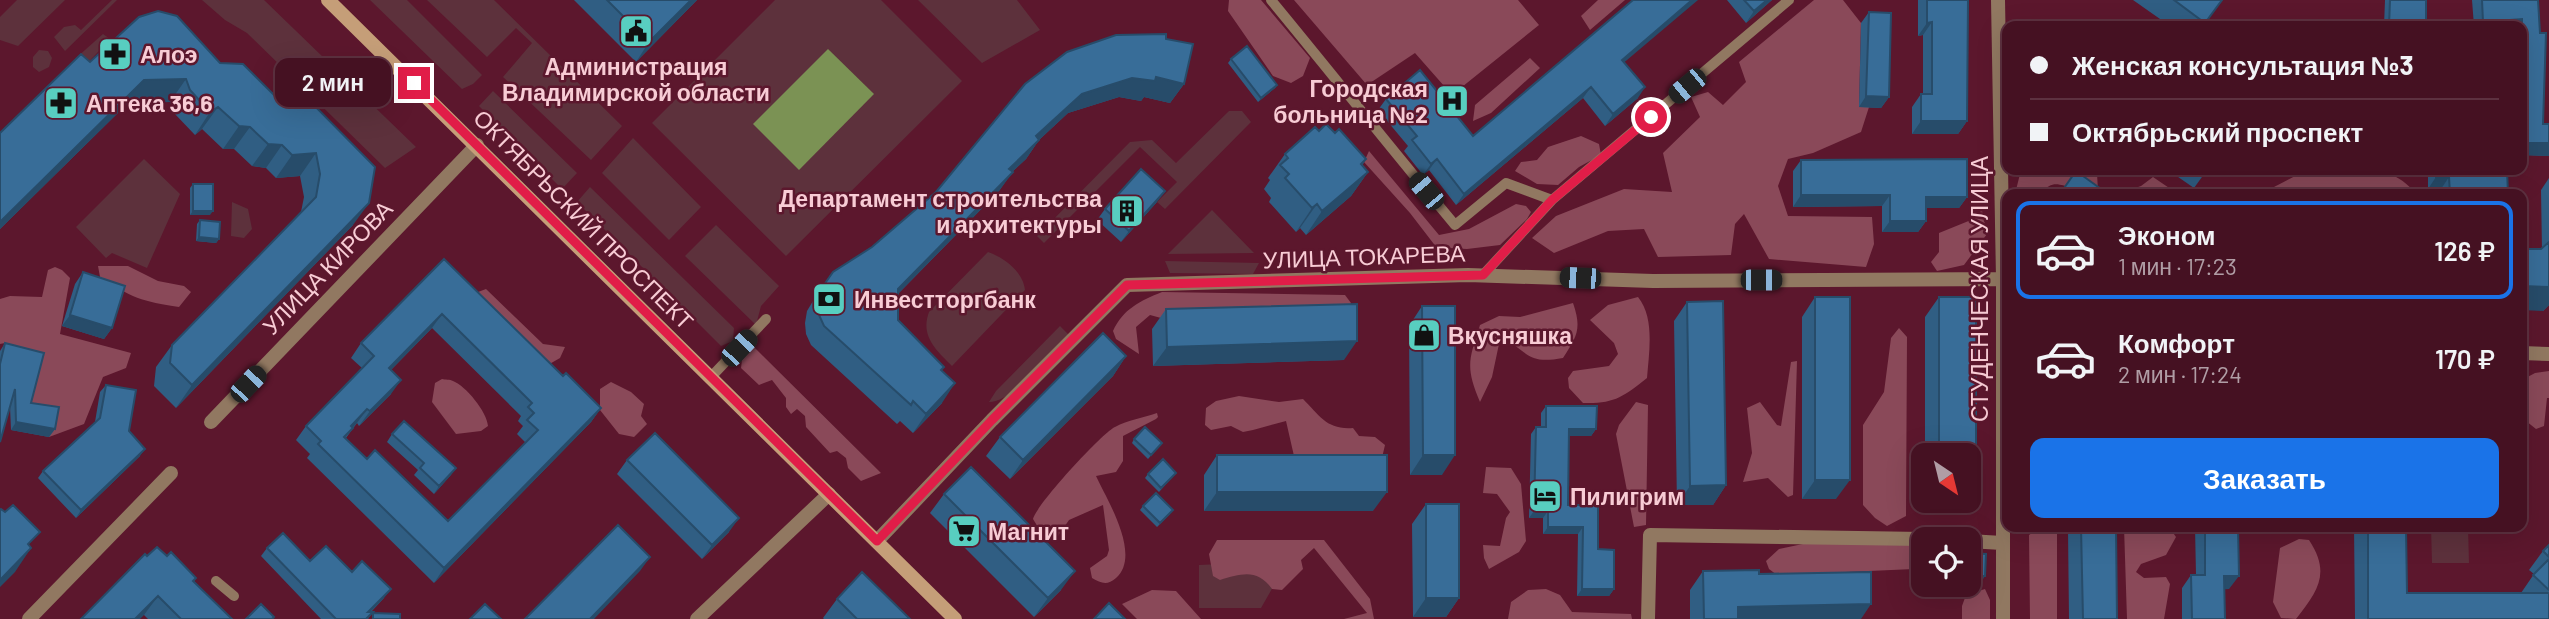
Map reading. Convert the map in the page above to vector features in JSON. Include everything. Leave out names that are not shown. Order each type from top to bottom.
[{"type":"main road","name":"ОКТЯБРЬСКИЙ ПРОСПЕКТ","points":[[328,0],[955,619]]},
{"type":"street","name":"СТУДЕНЧЕСКАЯ УЛИЦА","points":[[1998,0],[2002,159]]},
{"type":"street","name":"УЛИЦА КИРОВА","points":[[211,422],[477,145]]},
{"type":"street","name":"УЛИЦА ТОКАРЕВА","points":[[877,541],[992,420],[1127,285],[1483,275],[1653,281],[2002,279]]},
{"type":"street","points":[[2527,353],[2549,354]]},
{"type":"street","points":[[29,619],[171,473]]},
{"type":"street","points":[[697,619],[829,494]]},
{"type":"street","name":"СТУДЕНЧЕСКАЯ УЛИЦА","points":[[2002,532],[2003,619]]},
{"type":"street","points":[[1648,619],[1650,535],[1911,539]]},
{"type":"street","points":[[1981,542],[2002,543]]},
{"type":"lane","points":[[1271,0],[1455,225],[1506,183],[1552,200]]},
{"type":"lane","points":[[1483,275],[1552,200],[1789,0]]},
{"type":"lane","points":[[711,377],[766,319]]},
{"type":"lane","points":[[216,581],[234,596]]},
{"type":"shaded area","points":[[17,0],[65,0],[18,46],[0,40],[0,17]]},
{"type":"shaded area","points":[[112,0],[117,0],[65,51],[54,37],[64,27],[75,25],[81,30]]},
{"type":"shaded area","points":[[202,0],[264,0],[416,147],[385,168],[247,33],[225,20]]},
{"type":"shaded area","points":[[370,0],[407,0],[482,75],[473,84],[462,89]]},
{"type":"shaded area","points":[[427,0],[494,0],[622,126],[591,160],[503,77],[532,43],[516,28],[487,57]]},
{"type":"shaded area","points":[[775,0],[881,0],[962,81],[786,256],[652,123]]},
{"type":"shaded area","points":[[918,0],[1017,0],[1040,30],[982,63]]},
{"type":"shaded area","points":[[1229,0],[1261,0],[1310,58],[1303,76],[1291,83],[1273,76],[1228,11]]},
{"type":"shaded area","points":[[1294,0],[1518,0],[1539,25],[1452,95],[1415,53],[1367,85]]},
{"type":"shaded area","points":[[1598,0],[1625,0],[1590,30],[1581,16]]},
{"type":"shaded area","points":[[1814,0],[1843,0],[1861,23],[1859,107],[1869,107],[1861,132],[1813,153],[1788,159],[1778,186],[1788,216],[1872,217],[1874,244],[1866,267],[1769,259],[1744,214],[1735,224],[1731,255],[1658,257],[1644,229],[1608,231],[1554,253],[1532,238],[1556,216],[1624,189],[1672,192],[1663,153],[1700,117],[1691,97],[1708,92],[1723,105],[1746,82],[1739,62]]},
{"type":"shaded area","points":[[103,34],[110,39],[84,67],[76,58]]},
{"type":"shaded area","points":[[828,49],[874,94],[799,170],[753,124]]},
{"type":"shaded area","points":[[39,50],[48,51],[52,58],[49,67],[39,72],[33,67],[33,57]]},
{"type":"shaded area","points":[[1530,58],[1540,68],[1491,113],[1473,121],[1475,105]]},
{"type":"shaded area","points":[[493,91],[577,173],[562,189],[479,106]]},
{"type":"shaded area","points":[[1229,111],[1242,111],[1251,122],[1165,209],[1157,202],[1177,182],[1140,147],[1044,243],[1037,236],[1130,142],[1152,140],[1176,163]]},
{"type":"shaded area","points":[[1581,136],[1599,144],[1601,155],[1579,167],[1558,185],[1537,184],[1515,171],[1521,162],[1537,160],[1548,147]]},
{"type":"shaded area","points":[[633,138],[701,207],[669,240],[602,173]]},
{"type":"shaded area","points":[[1369,151],[1439,235],[1469,229],[1516,204],[1526,206],[1531,212],[1500,245],[1449,248],[1440,252],[1410,213],[1364,162]]},
{"type":"shaded area","points":[[144,159],[180,194],[147,268],[112,253],[106,258],[76,227]]},
{"type":"shaded area","points":[[2020,175],[2097,175],[2098,189],[2056,184],[2046,189],[2016,189]]},
{"type":"shaded area","points":[[2297,175],[2391,175],[2412,189],[2274,189]]},
{"type":"shaded area","points":[[2153,177],[2171,189],[2132,189]]},
{"type":"shaded area","points":[[590,187],[734,328],[733,341],[721,346],[577,202]]},
{"type":"shaded area","points":[[232,202],[248,209],[252,229],[244,238],[231,236]]},
{"type":"shaded area","points":[[1212,210],[1254,253],[1168,254]]},
{"type":"shaded area","points":[[1982,210],[1987,234],[1964,265],[1937,271],[1931,262],[1939,252],[1939,233],[1971,220]]},
{"type":"shaded area","points":[[716,225],[779,286],[761,306],[756,325],[685,256]]},
{"type":"shaded area","points":[[988,252],[1012,266],[1021,277],[1025,290],[952,366],[935,348],[928,335],[929,312]]},
{"type":"shaded area","points":[[1165,261],[1259,263],[1253,274],[1170,273]]},
{"type":"shaded area","points":[[98,266],[128,266],[158,281],[184,286],[191,292],[179,307],[146,301],[100,277]]},
{"type":"shaded area","points":[[55,267],[70,278],[60,334],[131,353],[126,368],[103,377],[84,424],[49,437],[53,415],[28,403],[38,361],[5,343],[0,344],[0,299],[10,296],[42,297],[48,270]]},
{"type":"shaded area","points":[[486,289],[543,344],[565,347],[560,358],[546,366],[471,303],[478,292]]},
{"type":"shaded area","points":[[1162,292],[1345,295],[1351,303],[1345,313],[1161,318],[1150,315],[1136,327],[1139,354],[1116,339],[1113,331],[1133,307]]},
{"type":"shaded area","points":[[1638,297],[1649,325],[1647,378],[1611,401],[1583,403],[1569,388],[1568,378],[1573,371],[1609,366],[1618,354],[1614,343],[1590,320],[1608,305]]},
{"type":"shaded area","points":[[1573,303],[1577,332],[1563,358],[1536,359],[1504,337],[1499,344],[1492,377],[1480,402],[1472,380],[1470,363],[1480,325],[1499,316],[1520,317]]},
{"type":"shaded area","points":[[1060,326],[1069,335],[1042,364],[1010,394],[989,402],[996,391]]},
{"type":"shaded area","points":[[1899,328],[1907,337],[1906,516],[1887,526],[1863,505],[1863,425],[1884,392],[1891,338]]},
{"type":"shaded area","points":[[754,347],[881,473],[861,481],[848,468],[846,458],[837,451],[830,453],[806,427],[805,416],[797,409],[791,414],[786,407],[786,398],[772,380],[759,385],[741,368],[742,360]]},
{"type":"shaded area","points":[[1797,361],[1793,495],[1788,497],[1768,478],[1743,482],[1752,453],[1747,408],[1760,402],[1777,425],[1781,426],[1791,362]]},
{"type":"shaded area","points":[[2549,371],[2549,398],[2544,426],[2536,429],[2527,422],[2527,377]]},
{"type":"shaded area","points":[[442,379],[453,381],[470,394],[484,414],[488,426],[481,431],[456,434],[432,402],[435,383]]},
{"type":"shaded area","points":[[611,382],[631,392],[644,404],[641,416],[647,424],[634,437],[619,434],[600,410],[600,389]]},
{"type":"shaded area","points":[[1239,396],[1279,402],[1303,399],[1330,424],[1353,428],[1359,436],[1375,437],[1385,445],[1381,462],[1294,456],[1286,421],[1243,432],[1231,426],[1211,430],[1205,425],[1206,408],[1216,401]]},
{"type":"shaded area","points":[[1636,402],[1648,405],[1646,525],[1634,527],[1616,434],[1619,425]]},
{"type":"shaded area","points":[[1157,413],[1156,419],[1123,436],[1123,461],[1116,472],[1096,476],[1120,527],[1125,556],[1123,568],[1116,578],[1107,583],[1101,582],[1092,578],[1090,568],[1107,556],[1109,550],[1103,505],[1069,520],[1056,539],[1044,537],[1033,519],[1057,485],[1108,432],[1125,423]]},
{"type":"shaded area","points":[[1486,467],[1511,468],[1521,484],[1526,541],[1519,552],[1489,569],[1484,558],[1483,545],[1500,546],[1506,518],[1510,512],[1497,494],[1483,493]]},
{"type":"shaded area","points":[[2034,532],[2057,534],[2057,619],[2030,619],[2029,535]]},
{"type":"shaded area","points":[[2124,532],[2172,532],[2176,537],[2166,555],[2141,564],[2136,572],[2144,578],[2166,577],[2170,584],[2164,619],[2127,619]]},
{"type":"shaded area","points":[[2431,532],[2468,532],[2469,563],[2432,563]]},
{"type":"shaded area","points":[[2299,539],[2309,540],[2316,552],[2319,581],[2296,619],[2281,618],[2273,602],[2280,548]]},
{"type":"shaded area","points":[[1217,540],[1324,540],[1370,599],[1374,619],[1344,619],[1367,613],[1314,548],[1301,560],[1303,569],[1282,590],[1272,589],[1254,575],[1220,580],[1213,576],[1209,554]]},
{"type":"shaded area","points":[[1817,541],[1911,544],[1911,569],[1777,575],[1769,569],[1766,561],[1779,549]]},
{"type":"shaded area","points":[[1288,561],[1261,608],[1199,608],[1199,565]]},
{"type":"shaded area","points":[[1546,589],[1560,595],[1572,612],[1631,614],[1632,619],[1508,619],[1511,602],[1528,590]]},
{"type":"shaded area","points":[[1985,589],[1990,600],[1990,619],[1962,619],[1965,597],[1981,597],[1981,590]]},
{"type":"shaded area","points":[[1152,590],[1176,591],[1201,619],[1137,619],[1122,604]]},
{"type":"building","points":[[607,0],[691,0],[649,42]]},
{"type":"building","points":[[1633,0],[1692,0],[1622,60],[1645,87],[1613,114],[1591,87],[1464,194],[1437,159],[1431,164],[1412,140],[1417,136],[1386,99],[1420,70],[1473,136]]},
{"type":"building","points":[[1744,0],[1767,0],[1754,11]]},
{"type":"building","points":[[1927,0],[1968,0],[1967,121],[1921,121],[1921,94],[1932,94],[1932,22],[1927,23]]},
{"type":"building","points":[[2174,0],[2222,0],[2206,21],[2202,21]]},
{"type":"building","points":[[2390,0],[2426,0],[2426,21],[2389,21]]},
{"type":"building","points":[[2482,0],[2538,0],[2540,33],[2546,33],[2543,124],[2549,124],[2549,143],[2527,143],[2527,21],[2483,21]]},
{"type":"building","points":[[158,11],[177,16],[220,63],[243,64],[277,98],[303,94],[375,167],[369,203],[192,385],[170,363],[172,345],[316,197],[320,174],[316,153],[292,155],[282,145],[268,144],[250,127],[239,126],[218,107],[210,112],[190,90],[186,79],[144,80],[0,222],[0,133],[81,54],[90,62],[139,17]]},
{"type":"building","points":[[1869,12],[1891,13],[1889,97],[1866,96]]},
{"type":"building","points":[[1166,34],[1166,39],[1193,44],[1184,84],[1156,77],[1155,81],[1132,78],[1082,94],[1036,136],[1039,140],[1009,169],[1013,172],[898,289],[898,320],[944,367],[941,370],[955,383],[926,414],[913,401],[911,405],[824,326],[818,303],[826,282],[833,272],[872,247],[936,192],[1025,84],[1067,52],[1116,35]]},
{"type":"building","points":[[1247,46],[1277,85],[1261,98],[1231,59]]},
{"type":"building","points":[[1326,124],[1335,133],[1339,129],[1366,159],[1361,164],[1368,172],[1322,211],[1317,204],[1312,208],[1285,178],[1289,174],[1280,165],[1288,158],[1285,154],[1315,127],[1319,131]]},
{"type":"building","points":[[1967,159],[1967,197],[1926,197],[1926,221],[1890,221],[1890,195],[1801,195],[1801,160]]},
{"type":"building","name":"Департамент строительства и архитектуры","points":[[1141,169],[1165,191],[1129,231],[1105,209]]},
{"type":"building","points":[[2073,175],[2082,175],[2101,189],[2063,189]]},
{"type":"building","points":[[2507,175],[2508,189],[2450,189],[2449,177],[2436,177]]},
{"type":"building","points":[[193,184],[213,184],[213,211],[193,211]]},
{"type":"building","points":[[200,220],[220,222],[219,239],[199,237]]},
{"type":"building","points":[[2549,242],[2549,287],[2527,286],[2527,249],[2541,249]]},
{"type":"building","points":[[444,259],[563,376],[566,373],[601,408],[444,568],[318,444],[321,441],[306,426],[374,356],[361,343]],"holes":[[[442,314],[532,403],[528,407],[534,413],[527,420],[538,430],[448,521],[375,450],[367,459],[344,437],[367,409],[370,411],[401,380],[389,368]]]},
{"type":"building","points":[[83,272],[125,286],[112,328],[70,315]]},
{"type":"building","points":[[1815,297],[1850,297],[1850,480],[1815,480]]},
{"type":"building","points":[[1939,297],[1976,297],[1976,443],[1939,443]]},
{"type":"building","points":[[1723,301],[1726,485],[1690,486],[1687,302]]},
{"type":"building","points":[[1357,304],[1357,341],[1167,347],[1166,309]]},
{"type":"building","points":[[1422,306],[1455,306],[1455,455],[1423,455]]},
{"type":"building","points":[[1103,333],[1126,356],[1023,460],[1000,437]]},
{"type":"building","points":[[5,343],[44,353],[31,403],[59,407],[55,429],[16,422],[15,389],[0,442],[0,364]]},
{"type":"building","points":[[106,385],[136,390],[129,431],[145,449],[81,510],[43,471],[100,418]]},
{"type":"building","points":[[1546,406],[1597,406],[1596,429],[1569,429],[1568,505],[1598,505],[1598,549],[1614,550],[1614,589],[1582,589],[1583,527],[1548,527],[1548,511],[1534,511],[1536,427],[1546,427]]},
{"type":"building","points":[[404,421],[456,468],[439,486],[420,468],[424,463],[392,434]]},
{"type":"building","points":[[1145,427],[1162,443],[1151,455],[1134,439]]},
{"type":"building","points":[[655,433],[739,518],[712,545],[627,460]]},
{"type":"building","points":[[1217,455],[1387,455],[1387,492],[1217,492]]},
{"type":"building","points":[[1163,459],[1176,473],[1161,488],[1148,474]]},
{"type":"building","points":[[971,467],[1075,571],[1048,598],[944,494]]},
{"type":"building","points":[[1156,493],[1173,510],[1160,523],[1143,506]]},
{"type":"building","points":[[1426,504],[1459,504],[1459,598],[1426,598]]},
{"type":"building","points":[[13,505],[40,532],[28,544],[31,548],[0,580],[0,510],[5,512]]},
{"type":"building","points":[[618,525],[650,557],[590,619],[525,619]]},
{"type":"building","points":[[2081,532],[2116,532],[2117,619],[2083,619]]},
{"type":"building","points":[[2205,532],[2238,532],[2239,576],[2224,576],[2225,619],[2192,619],[2191,575],[2205,575]]},
{"type":"building","points":[[2368,532],[2406,532],[2407,593],[2549,593],[2548,619],[2368,619]]},
{"type":"building","points":[[283,533],[310,561],[326,546],[352,572],[362,561],[391,589],[368,612],[373,612],[366,619],[336,619],[267,548]]},
{"type":"building","points":[[2549,545],[2549,557],[2543,551]]},
{"type":"building","points":[[157,547],[167,556],[171,552],[196,578],[193,581],[232,619],[181,619],[158,596],[135,619],[81,619],[145,554],[147,556]]},
{"type":"building","points":[[1981,554],[1986,554],[1985,576],[1981,576]]},
{"type":"building","points":[[2549,559],[2549,590],[2533,575]]},
{"type":"building","points":[[1759,570],[1759,574],[1871,572],[1871,604],[1738,607],[1738,619],[1704,619],[1703,571]]},
{"type":"building","points":[[862,572],[910,619],[857,619],[837,599]]},
{"type":"building","points":[[1109,603],[1125,619],[1094,619]]},
{"type":"building","points":[[261,604],[274,617],[272,619],[246,619]]},
{"type":"building","points":[[485,604],[501,619],[470,619]]},
{"type":"building","points":[[373,613],[400,614],[400,619],[373,619]]},
{"type":"place","name":"Администрация Владимирской области","points":[[636,31]]},
{"type":"place","name":"Алоэ","points":[[115,54]]},
{"type":"place","name":"Городская больница №2","points":[[1452,101]]},
{"type":"place","name":"Аптека 36,6","points":[[61,103]]},
{"type":"place","name":"Департамент строительства и архитектуры","points":[[1127,211]]},
{"type":"place","name":"Инвестторгбанк","points":[[829,299]]},
{"type":"place","name":"Вкусняшка","points":[[1424,335]]},
{"type":"place","name":"Пилигрим","points":[[1545,496]]},
{"type":"place","name":"Магнит","points":[[964,531]]},
{"type":"route","points":[[414,83],[877,541],[992,420],[1127,285],[1483,275],[1552,200],[1651,117]]}]
